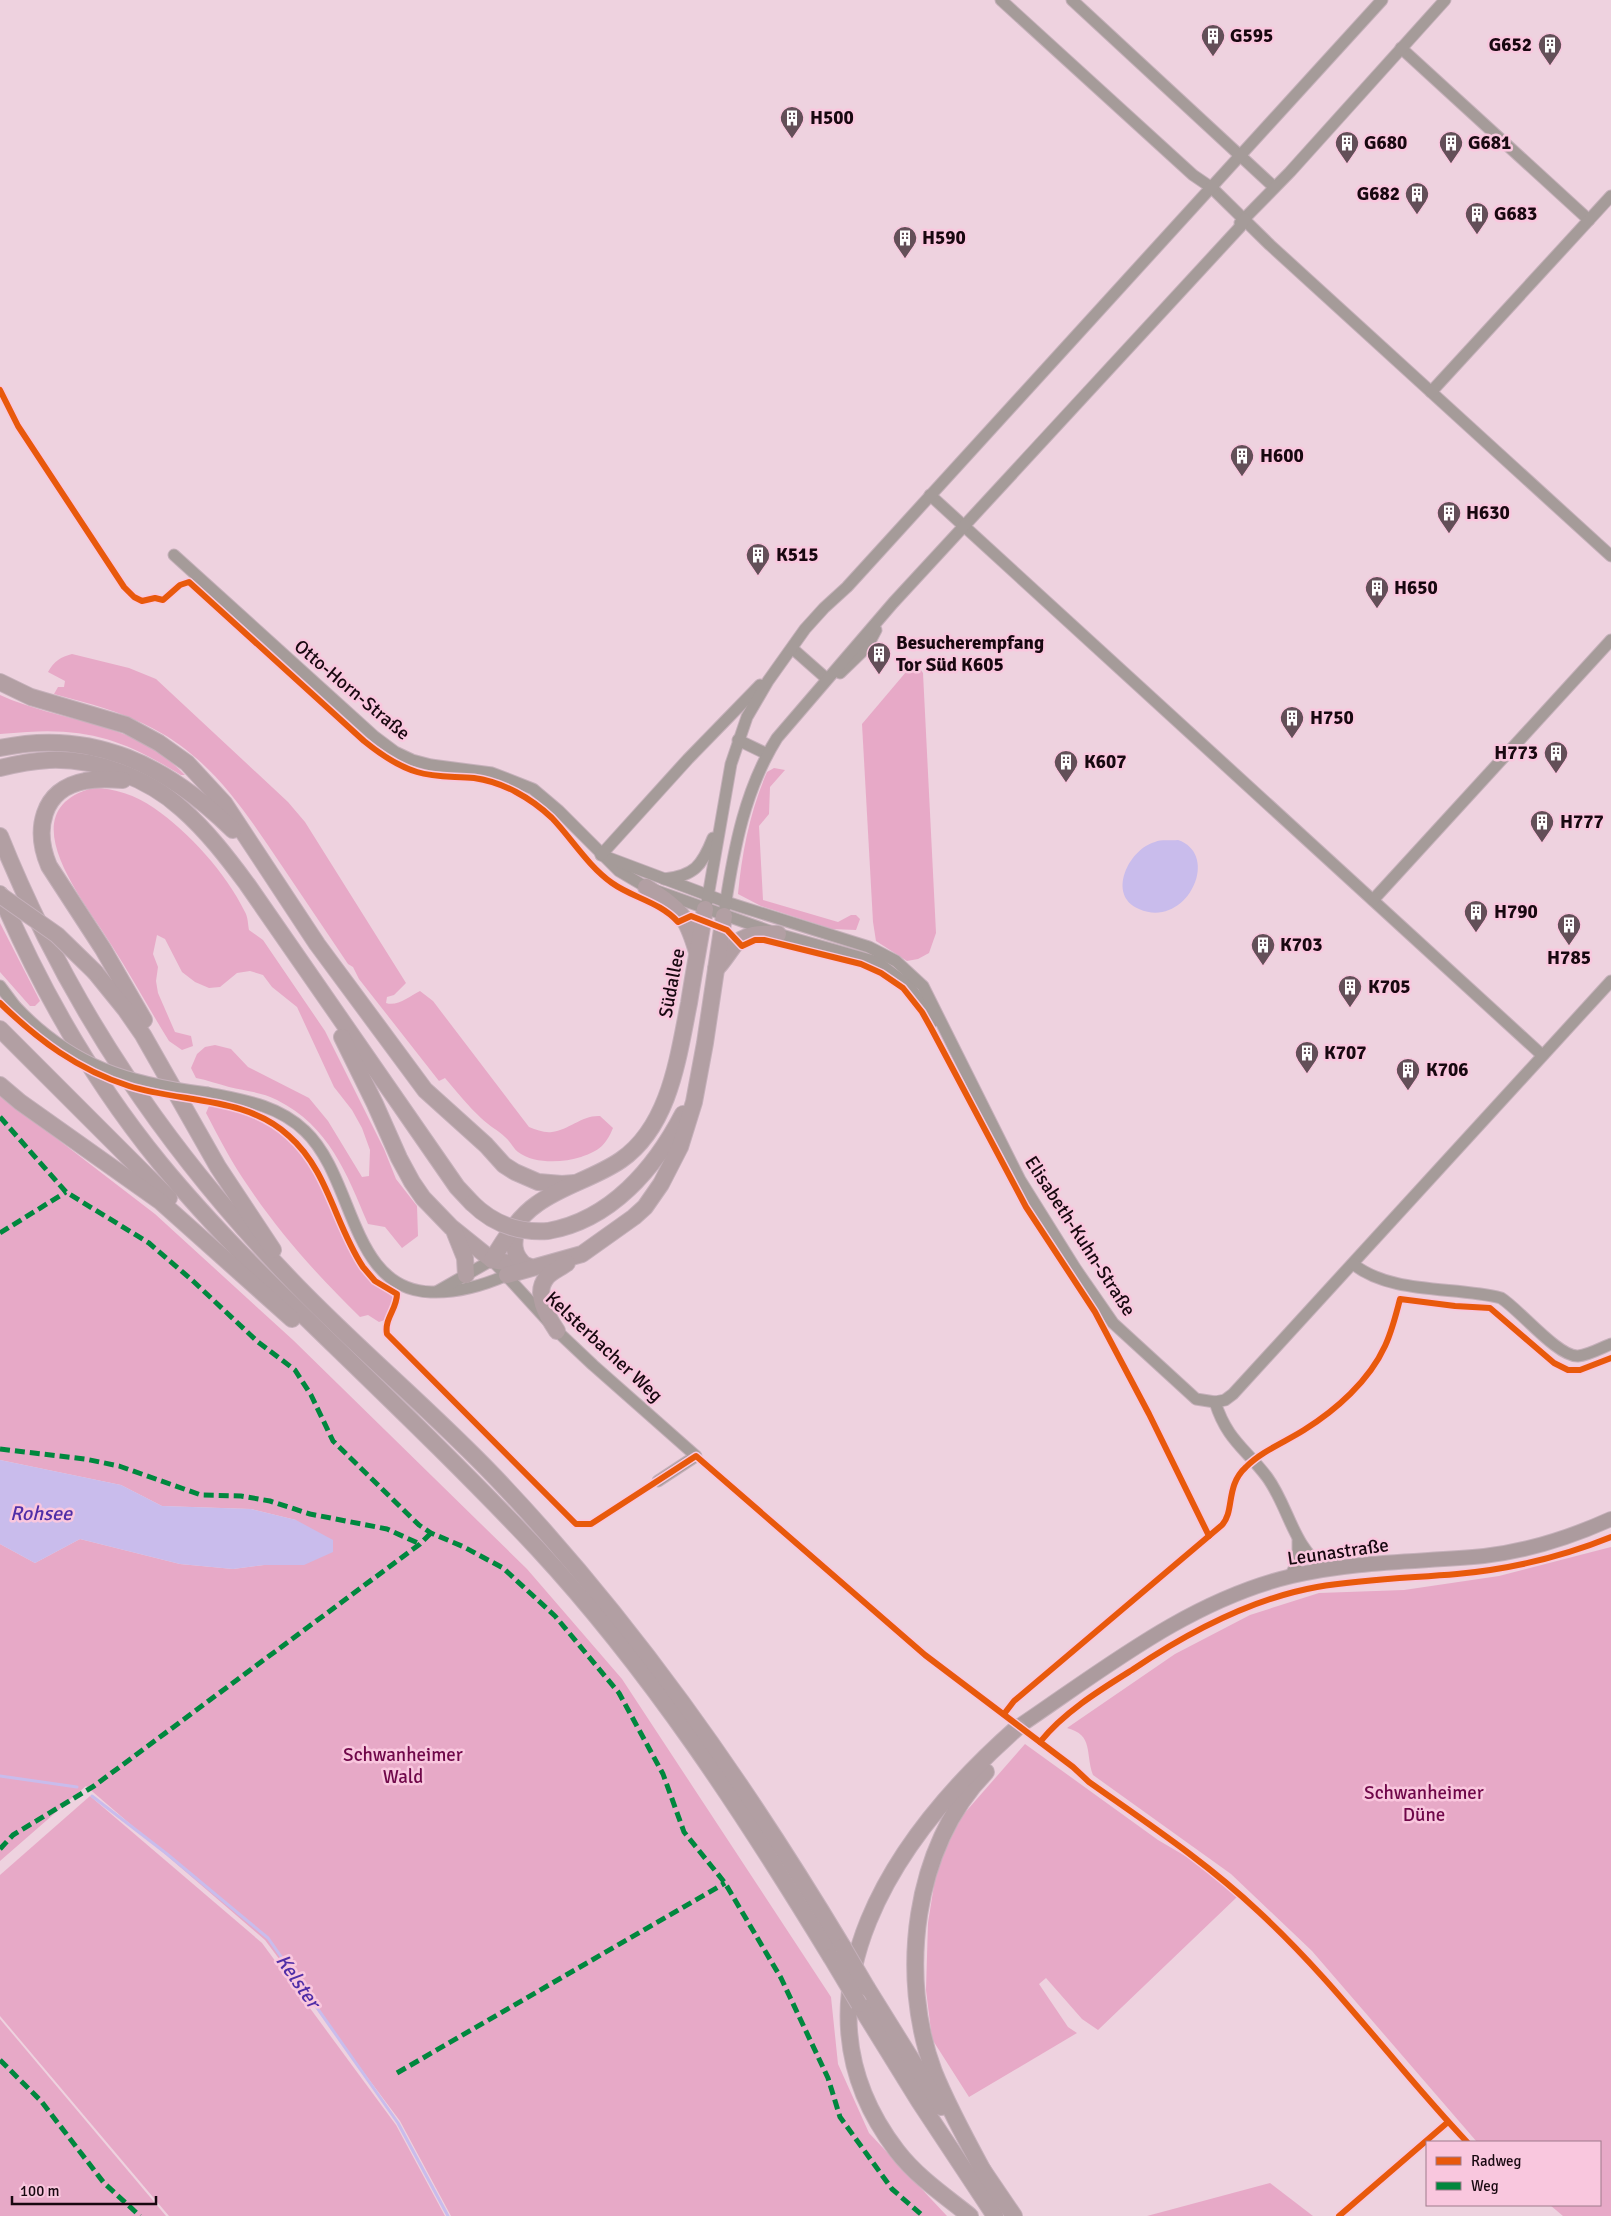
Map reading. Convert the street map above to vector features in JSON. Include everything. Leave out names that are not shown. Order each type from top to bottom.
[{"type":"highway","points":[[0,682],[31,696],[115,721],[159,742],[187,763],[213,790],[237,822],[251,847],[317,944],[425,1090],[486,1145],[504,1165],[515,1172],[538,1182],[575,1183]]},
{"type":"highway","points":[[0,748],[50,741],[90,746],[135,760],[163,773],[185,788],[217,814],[251,847]]},
{"type":"highway","points":[[0,768],[30,761],[72,761],[98,766],[136,780],[156,790],[182,808],[219,847],[457,1187],[484,1214],[510,1228],[548,1232],[570,1226],[594,1215],[631,1187],[664,1146],[689,1103],[697,1082]]},
{"type":"highway","points":[[136,780],[90,780],[69,786],[59,792],[50,804],[44,814],[40,833],[44,852],[50,866],[145,1022],[152,1051]]},
{"type":"highway","points":[[0,836],[27,901],[64,974],[129,1083],[168,1138],[216,1199],[300,1289],[492,1474],[587,1580],[658,1669],[714,1745],[805,1884],[859,2004],[919,2101],[995,2216]]},
{"type":"highway","points":[[646,887],[682,914],[698,955]]},
{"type":"highway","points":[[0,895],[57,935],[95,972],[125,1009],[152,1051],[218,1167],[300,1289]]},
{"type":"highway","points":[[0,895],[45,989],[77,1045],[116,1104],[158,1161],[219,1231],[492,1500],[541,1552],[608,1632],[690,1741],[837,1952],[868,1988],[932,2094],[1014,2216]]},
{"type":"highway","name":"Südallee","points":[[492,1260],[506,1237],[537,1204],[575,1183],[602,1172],[630,1153],[641,1141],[659,1114],[676,1064],[707,902]]},
{"type":"highway","name":"Südallee","points":[[697,1082],[725,909]]},
{"type":"highway","points":[[716,969],[725,960],[738,941],[750,936],[778,934]]},
{"type":"highway","points":[[308,973],[358,1068],[412,1182],[423,1198],[451,1227],[492,1260],[533,1266]]},
{"type":"highway","points":[[0,1029],[191,1220],[252,1284]]},
{"type":"highway","points":[[557,1331],[544,1307],[543,1285],[546,1278],[552,1272],[582,1254],[634,1217],[654,1196],[680,1147],[694,1102],[697,1082]]},
{"type":"highway","points":[[0,1085],[20,1102],[161,1202],[332,1353],[378,1387]]},
{"type":"highway","points":[[522,1219],[516,1232],[514,1243],[517,1256],[533,1266]]},
{"type":"highway","points":[[451,1227],[464,1252],[466,1275]]},
{"type":"highway","points":[[507,1275],[533,1266],[582,1254]]},
{"type":"highway","points":[[987,2178],[951,2111],[934,2071],[918,2013],[914,1964],[919,1910],[933,1858],[971,1787],[1022,1730]]},
{"type":"highway","points":[[970,2216],[913,2169],[898,2152],[873,2114],[861,2086],[852,2052],[849,2022],[851,1982],[855,1960],[872,1915],[896,1866],[912,1842],[956,1786],[1022,1730]]},
{"type":"main road","name":"Leunastraße","points":[[1022,1730],[1065,1695],[1145,1642],[1212,1605],[1247,1590],[1325,1569],[1506,1552],[1561,1538],[1611,1519]]},
{"type":"street","points":[[1001,0],[1193,175],[1212,188],[1270,245],[1611,556]]},
{"type":"street","points":[[1072,0],[1242,155],[1274,187]]},
{"type":"street","name":"Südallee","points":[[601,855],[723,723],[778,667],[824,608],[847,588],[1382,0]]},
{"type":"street","name":"Südallee","points":[[725,909],[741,819],[767,754],[785,728],[881,618],[1445,0]]},
{"type":"street","points":[[1401,48],[1589,220]]},
{"type":"street","points":[[1193,175],[1199,186],[1197,203]]},
{"type":"street","points":[[1431,392],[1611,196]]},
{"type":"street","points":[[930,495],[1542,1055]]},
{"type":"street","name":"Otto-Horn-Straße","points":[[174,555],[375,737],[395,752],[431,765],[492,773],[533,788],[559,811],[619,871],[646,887],[707,902]]},
{"type":"street","points":[[1373,900],[1611,640]]},
{"type":"street","points":[[793,649],[827,678]]},
{"type":"street","name":"Südallee","points":[[707,902],[721,816],[738,740],[758,696],[778,667]]},
{"type":"street","points":[[738,740],[767,754]]},
{"type":"street","points":[[662,879],[683,876],[698,867],[705,856],[721,816],[741,819]]},
{"type":"street","name":"Otto-Horn-Straße","points":[[601,855],[662,879],[707,902]]},
{"type":"street","name":"Elisabeth-Kuhn-Straße","points":[[707,902],[778,934],[847,952],[877,962],[888,968],[910,986],[955,1054]]},
{"type":"street","name":"Elisabeth-Kuhn-Straße","points":[[725,909],[869,947],[896,960],[923,986],[955,1054],[1020,1180],[1109,1318],[1189,1393],[1203,1401],[1215,1402]]},
{"type":"street","points":[[1325,1569],[1311,1558],[1298,1541],[1275,1489],[1267,1477],[1228,1433],[1215,1402],[1225,1400],[1232,1394],[1354,1264],[1611,981]]},
{"type":"street","points":[[0,986],[15,1006]]},
{"type":"street","points":[[0,990],[29,1022],[62,1047],[97,1067],[168,1088],[248,1101],[270,1108],[293,1120],[305,1131],[328,1160],[368,1253],[378,1269],[402,1287],[414,1291],[434,1292],[464,1290],[507,1275]]},
{"type":"street","points":[[434,1292],[492,1260]]},
{"type":"street","name":"Kelsterbacher Weg","points":[[492,1260],[557,1331],[696,1456],[658,1481]]},
{"type":"street","points":[[1354,1264],[1362,1271],[1384,1280],[1500,1298],[1511,1305],[1560,1350],[1570,1355],[1584,1355],[1611,1344]]},
{"type":"street","points":[[1290,1577],[1298,1561],[1298,1541]]},
{"type":"green space","points":[[72,654],[129,668],[156,679],[288,802],[305,822],[406,983],[394,995],[387,997],[386,1003],[395,1004],[420,991],[433,1001],[529,1127],[543,1132],[552,1132],[564,1129],[593,1116],[600,1116],[613,1128],[605,1143],[593,1152],[573,1159],[548,1161],[532,1159],[518,1152],[507,1139],[484,1121],[445,1078],[439,1081],[359,979],[353,967],[348,964],[255,827],[227,789],[211,772],[175,741],[142,723],[105,708],[54,694],[58,687],[64,687],[65,681],[48,672],[58,660]]},
{"type":"green space","points":[[916,663],[923,673],[936,933],[929,953],[918,959],[907,961],[876,941],[873,922],[862,724],[906,672]]},
{"type":"green space","points":[[0,695],[25,705],[120,733],[164,756],[185,775],[181,775],[125,746],[90,735],[50,731],[0,734]]},
{"type":"green space","points":[[774,768],[785,770],[770,787],[769,814],[759,826],[763,900],[838,922],[851,915],[856,915],[860,919],[856,930],[832,929],[761,906],[738,894],[744,847],[751,817],[767,772]]},
{"type":"green space","points":[[93,788],[125,793],[140,799],[154,808],[206,854],[228,883],[246,914],[249,930],[263,940],[325,1031],[384,1149],[396,1179],[417,1206],[418,1236],[402,1248],[385,1227],[368,1224],[344,1170],[323,1137],[310,1123],[295,1111],[265,1095],[196,1078],[191,1068],[197,1054],[205,1047],[215,1045],[231,1049],[248,1067],[309,1098],[328,1121],[362,1177],[369,1176],[370,1150],[362,1128],[352,1110],[334,1087],[297,1007],[272,987],[263,975],[250,971],[237,973],[220,987],[209,988],[195,982],[182,972],[165,939],[157,935],[153,954],[158,967],[156,981],[158,993],[175,1032],[191,1036],[193,1046],[182,1050],[169,1041],[72,884],[60,860],[54,837],[56,816],[68,800]]},
{"type":"green space","points":[[0,923],[40,1001],[35,1006],[30,1006],[0,972]]},
{"type":"green space","name":"Schwanheimer Wald","points":[[0,1095],[155,1214],[293,1340],[527,1569],[622,1679],[831,1997],[838,2064],[869,2133],[947,2216],[451,2216],[400,2121],[265,1940],[86,1786],[0,1861],[0,1544],[35,1563],[80,1539],[180,1564],[233,1569],[264,1565],[296,1520],[251,1509],[162,1506],[121,1485],[0,1460]]},
{"type":"green space","points":[[209,1106],[244,1114],[270,1126],[290,1141],[306,1160],[319,1182],[359,1265],[372,1282],[394,1299],[385,1320],[379,1322],[368,1315],[360,1317],[315,1271],[287,1238],[260,1204],[231,1159],[206,1113]]},
{"type":"green space","name":"Schwanheimer Düne","points":[[1611,1547],[1611,2216],[1563,2216],[1551,2206],[1601,2206],[1601,2141],[1476,2141],[1312,1951],[1231,1874],[1093,1775],[1085,1740],[1076,1731],[1067,1728],[1175,1654],[1250,1615],[1319,1593],[1404,1590],[1499,1576]]},
{"type":"green space","points":[[1025,1744],[1158,1840],[1199,1864],[1237,1897],[1098,2030],[1082,2019],[1046,1978],[1039,1984],[1068,2027],[1077,2033],[969,2097],[932,2039],[926,1990],[928,1923],[937,1866],[962,1816]]},
{"type":"green space","points":[[90,1796],[262,1943],[396,2125],[445,2216],[169,2216],[0,2016],[0,1875]]},
{"type":"green space","points":[[0,2019],[166,2216],[0,2216]]},
{"type":"green space","points":[[1270,2183],[1313,2216],[1147,2216]]},
{"type":"water","points":[[1178,840],[1191,848],[1197,860],[1197,874],[1193,888],[1184,900],[1171,909],[1156,913],[1139,909],[1129,902],[1124,894],[1123,883],[1130,863],[1145,846],[1160,841]]},
{"type":"water","name":"Rohsee","points":[[0,1460],[121,1485],[162,1506],[251,1509],[296,1520],[333,1540],[333,1552],[304,1565],[264,1565],[233,1569],[180,1564],[80,1539],[35,1563],[0,1544]]},
{"type":"waterway","name":"Kelster","points":[[0,1776],[77,1787]]},
{"type":"waterway","name":"Kelster","points":[[92,1796],[167,1854],[268,1938],[398,2123],[448,2216]]},
{"type":"marked path","points":[[0,1117],[66,1192],[149,1243],[258,1342],[295,1370],[311,1395],[333,1441],[419,1525],[431,1533],[464,1547],[503,1568],[555,1616],[619,1693],[663,1774],[684,1832],[725,1883],[781,1978],[828,2078],[840,2117],[892,2189],[923,2216]]},
{"type":"marked path","points":[[0,1233],[66,1192]]},
{"type":"marked path","points":[[0,1449],[85,1459],[119,1466],[201,1495],[241,1496],[270,1501],[310,1514],[387,1529],[420,1544]]},
{"type":"marked path","points":[[0,1849],[13,1835],[94,1786],[420,1544],[431,1533]]},
{"type":"marked path","points":[[397,2073],[725,1883]]},
{"type":"marked path","points":[[0,2060],[41,2101],[104,2183],[140,2216]]},
{"type":"cycle path","points":[[0,390],[18,426],[124,587],[134,597],[142,601],[155,598],[163,600],[180,585],[189,582],[364,741],[383,755],[417,772],[485,780],[516,792],[552,818],[603,876],[620,888],[655,905],[678,922],[691,916],[727,930],[742,946],[755,940],[764,940],[861,964],[881,973],[903,988],[922,1012],[931,1028],[1026,1207],[1095,1312],[1149,1414],[1209,1536]]},
{"type":"cycle path","points":[[0,1003],[44,1041],[76,1062],[110,1079],[149,1091],[233,1107],[272,1123],[289,1136],[313,1165],[353,1251],[363,1267],[375,1281],[397,1294],[387,1324],[387,1334],[576,1524],[591,1524],[696,1456],[925,1655],[1073,1767],[1089,1782],[1176,1844],[1238,1893],[1313,1966],[1466,2141]]},
{"type":"cycle path","points":[[1004,1714],[1014,1701],[1222,1525],[1228,1513],[1235,1482],[1239,1474],[1252,1461],[1316,1422],[1361,1383],[1385,1346],[1400,1299],[1490,1308],[1554,1363],[1568,1370],[1580,1370],[1611,1358]]},
{"type":"cycle path","points":[[1040,1742],[1071,1711],[1153,1656],[1220,1619],[1268,1600],[1292,1592],[1335,1584],[1497,1569],[1574,1551],[1611,1537]]},
{"type":"cycle path","points":[[1339,2216],[1448,2122]]},
{"type":"place","name":"G595","points":[[1213,57]]},
{"type":"place","name":"G652","points":[[1550,66]]},
{"type":"place","name":"H500","points":[[792,139]]},
{"type":"place","name":"G680","points":[[1347,164]]},
{"type":"place","name":"G681","points":[[1451,164]]},
{"type":"place","name":"G682","points":[[1417,215]]},
{"type":"place","name":"G683","points":[[1477,235]]},
{"type":"place","name":"H590","points":[[905,259]]},
{"type":"place","name":"H600","points":[[1242,477]]},
{"type":"place","name":"H630","points":[[1449,534]]},
{"type":"place","name":"K515","points":[[758,576]]},
{"type":"place","name":"H650","points":[[1377,609]]},
{"type":"place","name":"Besucherempfang Tor Süd K605","points":[[879,675]]},
{"type":"place","name":"H750","points":[[1292,739]]},
{"type":"place","name":"H773","points":[[1556,774]]},
{"type":"place","name":"K607","points":[[1066,783]]},
{"type":"place","name":"H777","points":[[1542,843]]},
{"type":"place","name":"H790","points":[[1476,933]]},
{"type":"place","name":"H785","points":[[1569,946]]},
{"type":"place","name":"K703","points":[[1263,966]]},
{"type":"place","name":"K705","points":[[1350,1008]]},
{"type":"place","name":"K707","points":[[1307,1074]]},
{"type":"place","name":"K706","points":[[1408,1091]]}]
